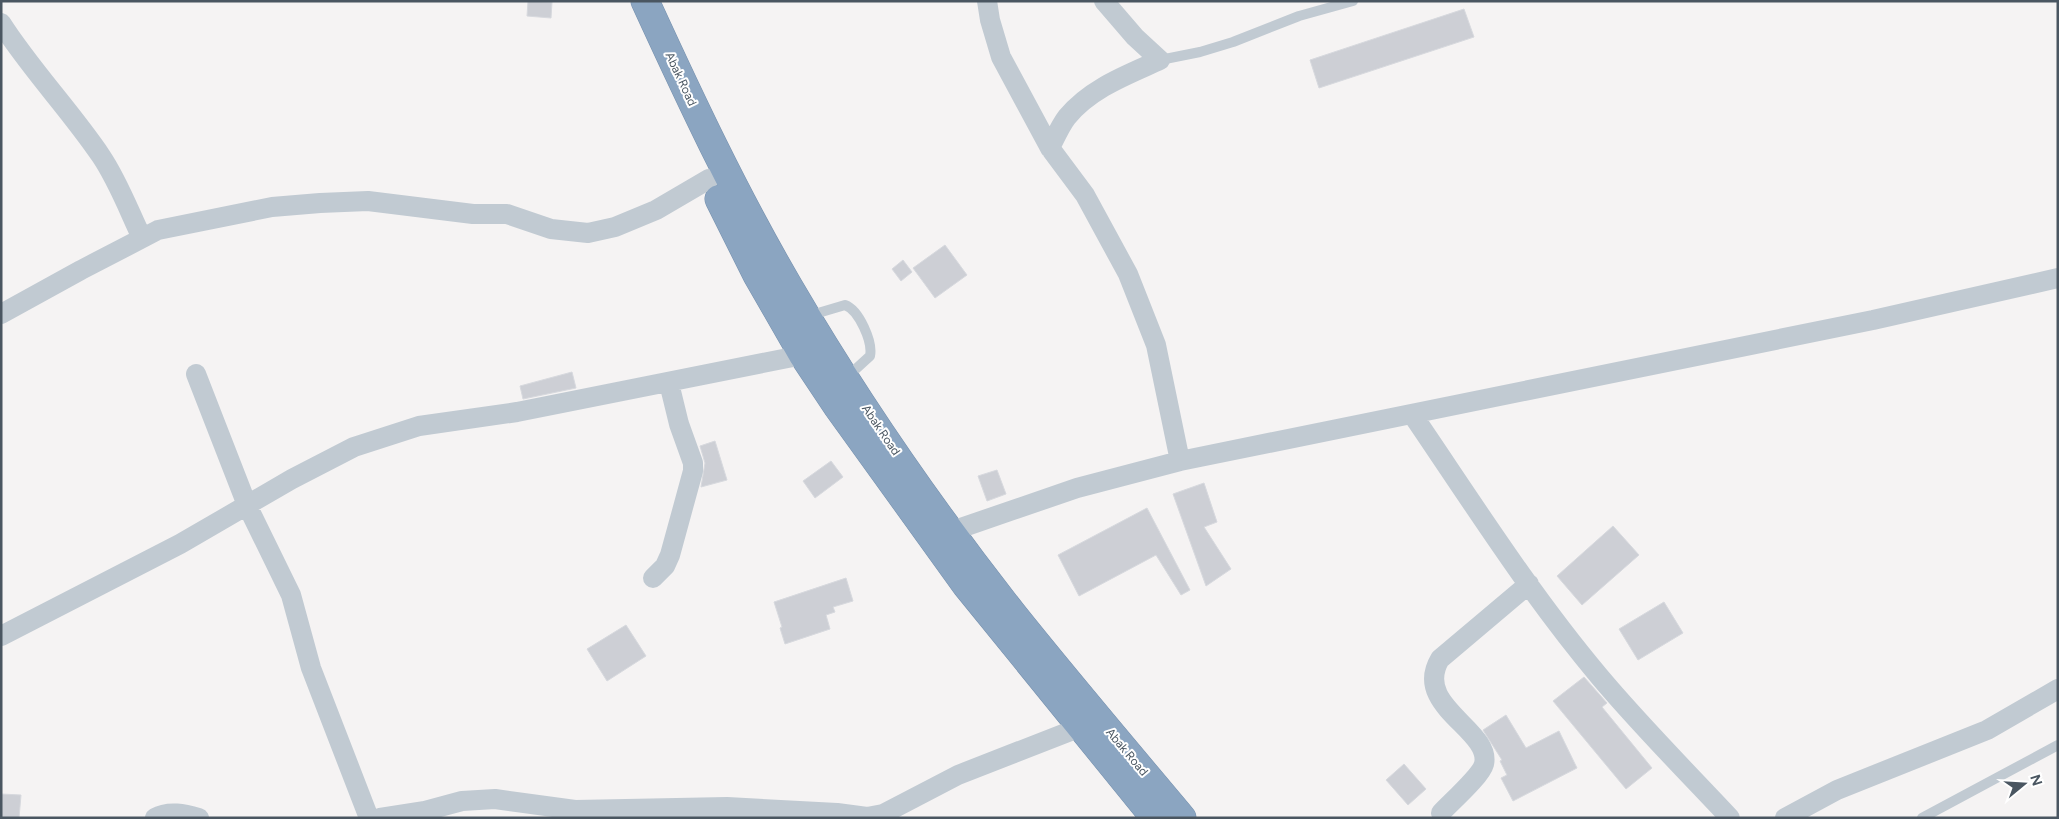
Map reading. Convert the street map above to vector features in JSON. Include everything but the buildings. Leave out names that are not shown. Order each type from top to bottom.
[{"type":"highway","name":"Abak Road","points":[[624,1],[757,275],[803,355],[837,406],[966,585],[1155,818]]},
{"type":"highway","name":"Abak Road","points":[[645,1],[739,200],[806,316],[846,378],[930,503],[1012,612],[1182,818]]},
{"type":"street","points":[[987,1],[990,20],[1001,57],[1050,148],[1085,195],[1128,274],[1156,345],[1180,461]]},
{"type":"street","points":[[1050,148],[1066,118],[1088,97],[1119,78],[1160,60],[1135,37],[1104,1]]},
{"type":"street","points":[[1,23],[18,49],[52,90],[101,157],[115,181],[142,238]]},
{"type":"street","points":[[1,314],[80,270],[158,230],[272,207],[368,202],[473,214],[506,214],[551,229],[588,234],[615,227],[656,210],[709,179]]},
{"type":"street","points":[[952,531],[1077,488],[1180,461],[1873,320],[2058,278]]},
{"type":"street","points":[[1,636],[180,544],[354,447],[419,426],[517,412],[803,355]]},
{"type":"street","points":[[196,374],[247,505],[291,595],[311,668],[369,818]]},
{"type":"street","points":[[653,578],[665,566],[670,555],[693,472],[693,463],[679,424],[669,383]]},
{"type":"street","points":[[1412,414],[1529,584],[1599,675],[1661,746],[1730,818]]},
{"type":"street","points":[[1441,813],[1484,765],[1484,754],[1477,742],[1437,694],[1433,678],[1435,668],[1440,659],[1529,584]]},
{"type":"street","points":[[1785,818],[1837,790],[1987,730],[2058,689]]},
{"type":"street","points":[[380,818],[426,811],[462,801],[495,800],[575,810],[727,807],[838,812],[867,817],[884,814],[958,775],[1081,727]]},
{"type":"street","points":[[155,818],[161,815],[182,813],[199,818]]},
{"type":"lane","points":[[1160,60],[1200,52],[1300,16],[1353,1]]},
{"type":"lane","points":[[806,316],[846,305],[849,306],[860,321],[870,344],[870,356],[846,378]]},
{"type":"lane","points":[[1922,818],[2058,745]]}]
